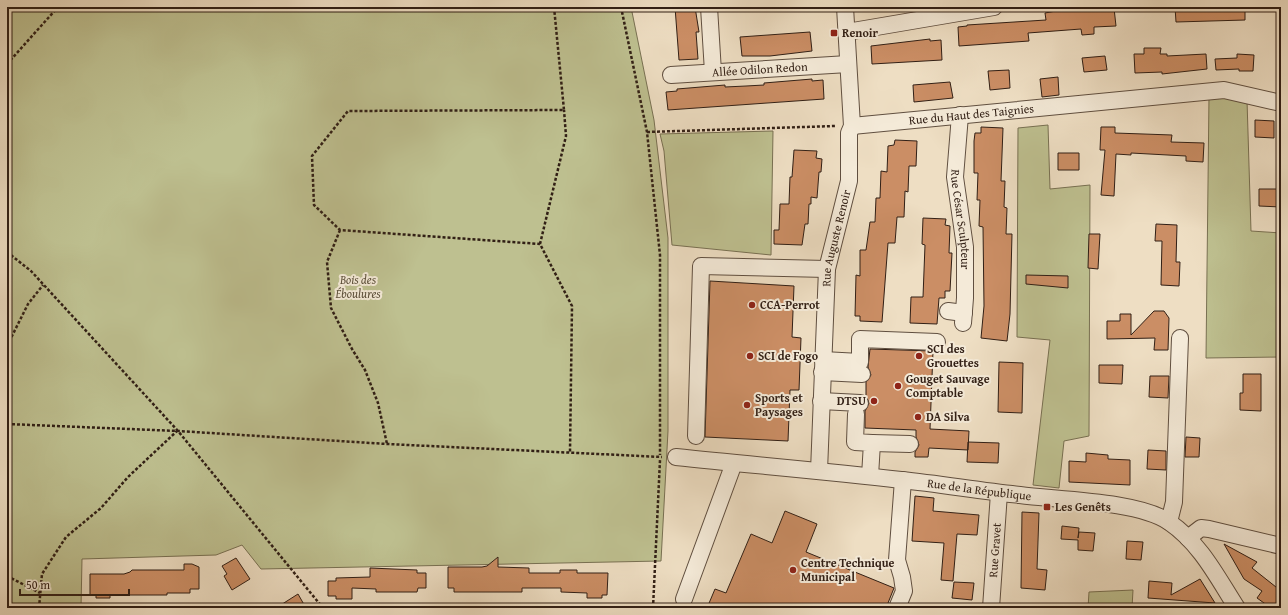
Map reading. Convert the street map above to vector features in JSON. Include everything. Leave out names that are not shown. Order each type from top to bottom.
[{"type":"street","points":[[709,7],[713,72]]},
{"type":"street","name":"Rue Auguste Renoir","points":[[819,470],[827,269],[850,181],[849,133],[852,126],[845,7]]},
{"type":"street","points":[[847,32],[961,10],[994,7]]},
{"type":"street","name":"Allée Odilon Redon","points":[[671,74],[848,64]]},
{"type":"street","name":"Rue du Haut des Taignies","points":[[852,126],[1224,90],[1281,103]]},
{"type":"street","name":"Rue César Sculpteur","points":[[948,311],[963,318],[966,247],[955,177],[960,115]]},
{"type":"street","points":[[696,436],[701,266],[827,269]]},
{"type":"street","points":[[1169,522],[1174,502],[1180,338]]},
{"type":"street","points":[[823,366],[860,362],[860,339],[937,342]]},
{"type":"street","points":[[823,366],[862,374]]},
{"type":"street","points":[[821,401],[858,408],[855,442],[910,444]]},
{"type":"street","points":[[870,476],[872,443]]},
{"type":"street","name":"Rue de la République","points":[[668,457],[819,470],[999,493],[1123,506],[1147,512],[1169,522],[1188,538],[1204,555],[1237,608]]},
{"type":"street","points":[[684,599],[734,463]]},
{"type":"street","points":[[897,608],[904,590],[897,560],[903,480]]},
{"type":"street","name":"Rue Gravet","points":[[991,608],[999,493]]},
{"type":"street","points":[[1188,538],[1195,530],[1201,528],[1281,546]]},
{"type":"path","points":[[7,64],[58,7]]},
{"type":"path","points":[[554,7],[566,136],[540,244],[572,306],[570,452]]},
{"type":"path","points":[[621,7],[647,132],[660,255],[668,457],[653,608]]},
{"type":"path","points":[[540,244],[340,230],[314,204],[312,156],[348,111],[564,110]]},
{"type":"path","points":[[647,132],[852,126]]},
{"type":"path","points":[[340,230],[327,262],[331,308],[352,349],[365,370],[378,403],[387,444]]},
{"type":"path","points":[[7,252],[31,272],[178,430],[323,608]]},
{"type":"path","points":[[7,346],[28,304],[43,285]]},
{"type":"path","points":[[7,424],[178,430],[387,444],[668,457]]},
{"type":"path","points":[[39,608],[42,574],[66,537],[101,508],[140,466],[178,430]]},
{"type":"path","points":[[7,576],[40,593]]},
{"type":"green space","name":"Bois des Éboulures","points":[[7,7],[631,7],[654,120],[668,238],[668,431],[661,561],[261,569],[242,545],[216,555],[82,559],[81,608],[7,608]]},
{"type":"green space","points":[[1209,96],[1247,100],[1251,231],[1281,233],[1281,357],[1206,358]]},
{"type":"green space","points":[[1048,125],[1050,189],[1090,185],[1089,436],[1064,441],[1059,488],[1033,485],[1050,340],[1017,337],[1018,128]]},
{"type":"green space","points":[[773,131],[771,255],[672,245],[664,151],[660,134]]},
{"type":"green space","points":[[1133,590],[1132,608],[1088,608],[1089,592]]},
{"type":"building","points":[[675,7],[695,7],[699,32],[696,32],[698,59],[679,60]]},
{"type":"building","points":[[1093,7],[1114,8],[1116,26],[1094,27],[1094,34],[1082,35],[1081,29],[1028,33],[1029,41],[959,46],[958,27],[967,25],[1046,20],[1045,13],[1056,10]]},
{"type":"building","points":[[1175,7],[1245,7],[1245,20],[1176,22]]},
{"type":"building","points":[[810,32],[812,51],[770,56],[742,56],[740,37]]},
{"type":"building","points":[[930,39],[930,41],[941,40],[942,60],[872,64],[871,46]]},
{"type":"building","points":[[1144,48],[1161,48],[1160,54],[1167,54],[1167,56],[1206,54],[1207,69],[1162,74],[1162,72],[1135,73],[1134,54],[1144,54]]},
{"type":"building","points":[[1237,54],[1254,55],[1253,71],[1239,71],[1239,69],[1216,70],[1215,59],[1237,58]]},
{"type":"building","points":[[1105,56],[1107,70],[1084,72],[1082,58]]},
{"type":"building","points":[[1009,70],[1010,88],[990,90],[988,71]]},
{"type":"building","points":[[1058,77],[1059,95],[1042,97],[1040,79]]},
{"type":"building","points":[[812,79],[812,81],[823,80],[824,99],[668,110],[666,92],[677,91],[677,89],[725,85],[725,87],[764,85],[764,83]]},
{"type":"building","points":[[950,82],[953,98],[914,102],[913,85]]},
{"type":"building","points":[[1255,120],[1274,121],[1274,138],[1255,137]]},
{"type":"building","points":[[981,127],[1003,128],[1001,181],[1005,181],[1004,207],[1007,208],[1006,234],[1012,234],[1010,314],[1007,341],[981,338],[984,306],[983,227],[979,226],[980,200],[977,200],[978,173],[974,173],[974,141],[975,133],[981,133]]},
{"type":"building","points":[[1101,127],[1115,127],[1115,133],[1172,135],[1171,142],[1204,143],[1203,162],[1186,161],[1186,156],[1131,153],[1131,155],[1116,154],[1114,196],[1101,195],[1105,150],[1100,150]]},
{"type":"building","points":[[895,140],[917,141],[916,166],[909,166],[908,192],[905,191],[904,217],[897,217],[895,243],[888,243],[882,322],[860,321],[860,316],[855,316],[856,275],[860,276],[860,250],[866,250],[870,222],[875,222],[876,198],[880,198],[881,171],[887,172],[888,146],[894,145]]},
{"type":"building","points":[[794,150],[817,151],[816,158],[822,159],[821,172],[819,172],[817,198],[811,197],[811,204],[809,204],[808,224],[805,224],[802,245],[774,244],[774,230],[779,230],[780,204],[789,204],[790,177],[792,177]]},
{"type":"building","points":[[1058,153],[1079,153],[1079,170],[1058,170]]},
{"type":"building","points":[[1259,189],[1281,189],[1281,207],[1259,206]]},
{"type":"building","points":[[923,218],[946,219],[945,225],[950,226],[949,253],[952,253],[950,291],[945,291],[945,298],[939,298],[937,324],[910,323],[911,297],[923,297],[925,245],[922,244]]},
{"type":"building","points":[[1156,224],[1177,225],[1176,262],[1180,262],[1179,286],[1161,285],[1162,241],[1155,241]]},
{"type":"building","points":[[1089,234],[1100,234],[1098,269],[1088,268]]},
{"type":"building","points":[[1026,275],[1068,276],[1068,288],[1026,284]]},
{"type":"building","points":[[710,281],[794,286],[792,337],[801,338],[799,390],[790,390],[788,441],[705,437]]},
{"type":"building","points":[[1154,311],[1164,311],[1169,318],[1168,350],[1154,350],[1155,338],[1107,339],[1107,321],[1120,321],[1120,314],[1131,314],[1131,335]]},
{"type":"building","points":[[870,349],[933,351],[930,429],[969,431],[968,450],[929,448],[928,457],[915,457],[915,452],[919,445],[916,437],[916,430],[865,428],[865,411],[869,403],[866,396],[866,382],[871,375],[868,367]]},
{"type":"building","points":[[999,362],[1023,363],[1022,413],[998,412]]},
{"type":"building","points":[[1099,365],[1123,365],[1122,384],[1099,383]]},
{"type":"building","points":[[1243,374],[1261,374],[1261,411],[1240,410],[1240,393],[1243,393]]},
{"type":"building","points":[[1150,376],[1169,376],[1168,398],[1149,397]]},
{"type":"building","points":[[1186,437],[1200,438],[1199,457],[1185,457]]},
{"type":"building","points":[[968,442],[999,443],[998,463],[967,462]]},
{"type":"building","points":[[1148,450],[1166,451],[1166,470],[1147,469]]},
{"type":"building","points":[[1086,453],[1108,455],[1108,459],[1130,460],[1130,485],[1069,482],[1069,461],[1086,462]]},
{"type":"building","points":[[915,496],[934,498],[933,511],[979,515],[977,535],[957,534],[953,581],[941,580],[944,543],[912,541]]},
{"type":"building","name":"Centre Technique Municipal","points":[[785,511],[817,524],[806,552],[894,588],[886,608],[707,608],[715,589],[726,593],[751,534],[772,543]]},
{"type":"building","points":[[1022,512],[1039,513],[1037,569],[1047,570],[1045,590],[1021,588]]},
{"type":"building","points":[[1062,526],[1079,528],[1078,538],[1079,532],[1095,533],[1093,551],[1078,550],[1078,540],[1061,539]]},
{"type":"building","points":[[1127,541],[1143,542],[1141,560],[1126,559]]},
{"type":"building","points":[[1224,544],[1257,562],[1252,568],[1281,591],[1281,608],[1271,608],[1257,598],[1262,591],[1244,579]]},
{"type":"building","points":[[498,557],[498,567],[529,568],[529,573],[560,573],[560,570],[577,570],[577,573],[608,573],[607,595],[602,595],[602,598],[587,598],[587,593],[561,592],[561,588],[522,588],[522,592],[454,592],[454,588],[448,588],[448,567],[487,566]]},
{"type":"building","points":[[236,558],[250,579],[232,590],[224,576],[227,574],[222,566]]},
{"type":"building","points":[[184,564],[192,564],[199,567],[199,589],[190,589],[190,593],[167,593],[167,595],[110,595],[110,598],[96,598],[96,595],[90,595],[90,574],[124,574],[132,570],[184,570]]},
{"type":"building","points":[[370,568],[417,570],[417,573],[426,573],[426,588],[418,588],[417,592],[376,592],[376,589],[352,588],[352,599],[336,599],[336,596],[328,596],[328,581],[336,581],[336,578],[370,577]]},
{"type":"building","points":[[1200,579],[1215,603],[1148,598],[1149,581],[1172,583],[1171,595]]},
{"type":"building","points":[[954,582],[974,583],[972,600],[952,598]]},
{"type":"building","points":[[298,594],[306,608],[276,608]]},
{"type":"place","name":"Renoir","points":[[834,33]]},
{"type":"place","name":"CCA-Perrot","points":[[752,305]]},
{"type":"place","name":"SCI de Fogo","points":[[750,356]]},
{"type":"place","name":"SCI des Grouettes","points":[[919,356]]},
{"type":"place","name":"Gouget Sauvage Comptable","points":[[898,386]]},
{"type":"place","name":"DTSU","points":[[874,401]]},
{"type":"place","name":"Sports et Paysages","points":[[747,405]]},
{"type":"place","name":"DA Silva","points":[[918,417]]},
{"type":"place","name":"Les Genêts","points":[[1047,507]]},
{"type":"place","name":"Centre Technique Municipal","points":[[793,570]]}]
